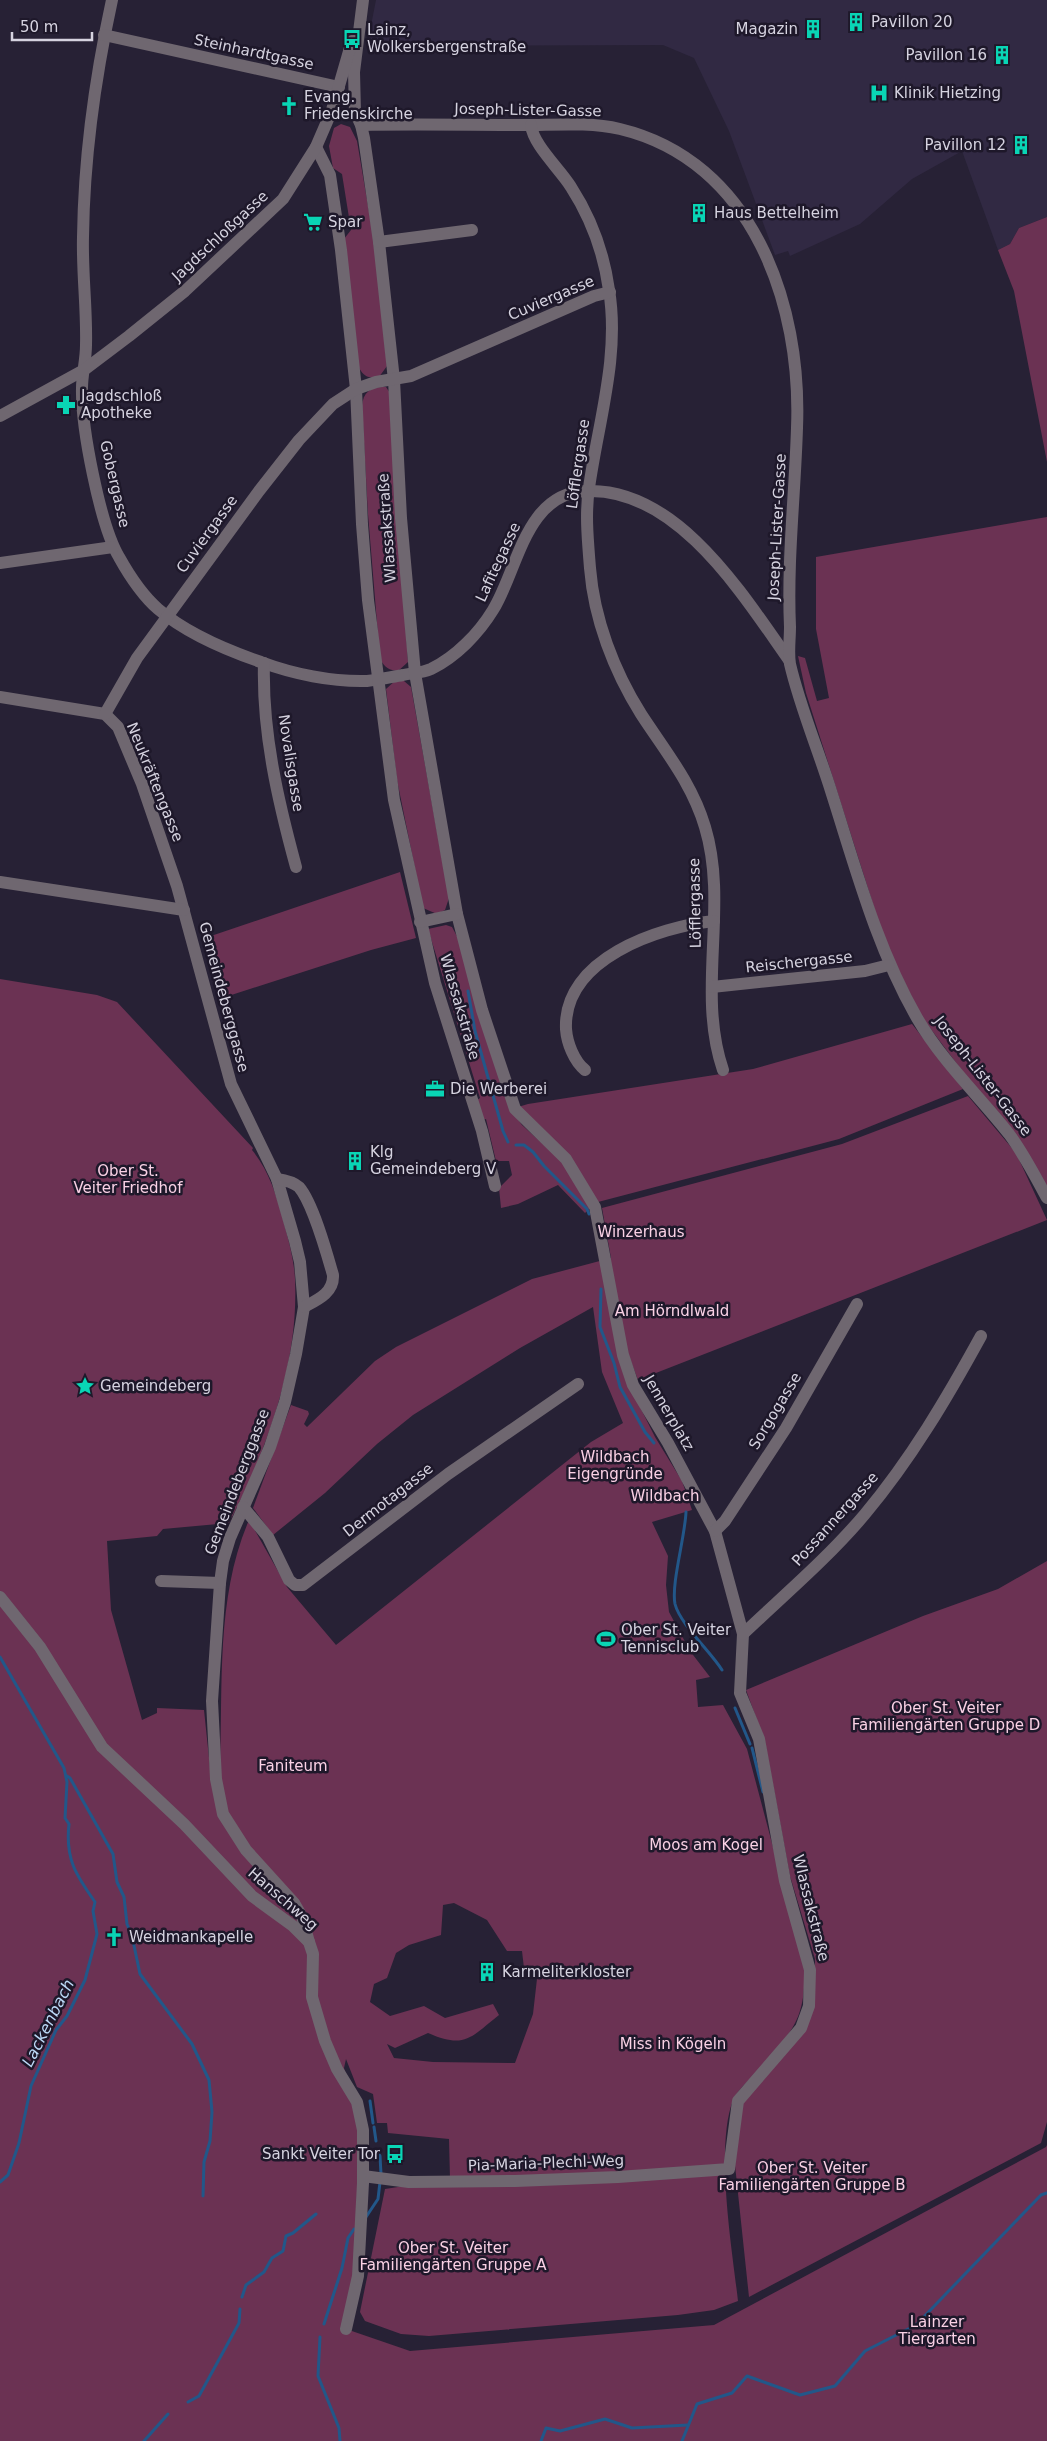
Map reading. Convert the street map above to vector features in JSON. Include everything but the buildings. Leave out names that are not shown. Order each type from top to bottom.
[{"type":"street","name":"Gobergasse","points":[[112,0],[104,35],[90,120],[83,216],[86,345],[82,388],[92,468],[113,547],[141,590],[167,615],[201,636],[264,663],[325,678],[377,680]]},
{"type":"street","name":"Jagdschloßgasse","points":[[0,416],[84,370],[185,291],[250,232],[287,194],[316,147],[332,110],[362,0]]},
{"type":"street","name":"Wlassakstraße","points":[[362,0],[354,72],[355,112],[361,125],[379,242],[394,380],[401,518],[415,673],[457,914],[482,1010],[515,1109]]},
{"type":"street","name":"Steinhardtgasse","points":[[104,35],[339,87]]},
{"type":"street","points":[[332,110],[355,112]]},
{"type":"street","name":"Joseph-Lister-Gasse","points":[[361,125],[583,125],[618,128],[657,141],[698,166],[735,203],[756,234],[773,269],[785,304],[795,362],[797,395],[794,503],[789,582],[789,660],[873,924],[889,965],[919,1022],[971,1091],[1017,1145],[1047,1198]]},
{"type":"street","name":"Löfflergasse","points":[[531,125],[534,137],[572,188],[586,214],[598,243],[610,292],[612,324],[610,362],[589,491],[587,529],[590,573],[612,657],[631,697],[672,758],[696,803],[710,847],[714,880],[713,1031],[724,1070]]},
{"type":"street","name":"Wlassakstraße","points":[[316,147],[330,175],[341,250],[356,389],[362,524],[377,680],[394,800],[435,983],[482,1131],[495,1186]]},
{"type":"street","points":[[379,242],[472,230]]},
{"type":"street","name":"Cuviergasse","points":[[394,380],[411,376],[594,296],[610,292]]},
{"type":"street","points":[[356,389],[376,382],[394,380]]},
{"type":"street","name":"Cuviergasse","points":[[105,714],[137,658],[262,487],[299,440],[333,404],[356,389]]},
{"type":"street","name":"Lafitegasse","points":[[415,673],[428,670],[455,652],[472,637],[492,612],[505,589],[517,554],[542,512],[559,500],[578,492],[589,491],[632,500],[657,513],[690,537],[726,573],[789,660]]},
{"type":"street","points":[[0,563],[113,547]]},
{"type":"street","name":"Novalisgasse","points":[[264,663],[267,727],[285,824],[296,867]]},
{"type":"street","points":[[377,680],[415,673]]},
{"type":"street","name":"Neukräftengasse","points":[[0,697],[105,714],[118,727],[156,824],[184,910]]},
{"type":"street","name":"Gemeindeberggasse","points":[[0,882],[184,910],[231,1084],[277,1179],[300,1262],[304,1307],[285,1402],[270,1447],[230,1538],[220,1583],[212,1692],[214,1764],[219,1801],[229,1827],[246,1850],[294,1903],[302,1917],[309,1942]]},
{"type":"street","points":[[420,922],[457,914]]},
{"type":"street","points":[[585,1070],[571,1048],[566,1030],[569,1002],[580,984],[601,963],[633,944],[673,928],[714,921]]},
{"type":"street","name":"Reischergasse","points":[[712,986],[865,971],[889,965]]},
{"type":"street","name":"Jennerplatz","points":[[515,1109],[566,1159],[595,1207],[623,1356],[633,1385],[668,1442],[715,1531],[743,1634]]},
{"type":"street","points":[[277,1179],[294,1184],[303,1194],[320,1233],[332,1275],[333,1281],[328,1291],[304,1307]]},
{"type":"street","name":"Sorgogasse","points":[[715,1531],[725,1521],[786,1428],[857,1304]]},
{"type":"street","name":"Possannergasse","points":[[743,1634],[816,1566],[864,1516],[892,1481],[927,1430],[981,1336]]},
{"type":"street","name":"Dermotagasse","points":[[243,1507],[268,1537],[290,1580],[295,1585],[304,1585],[448,1474],[578,1384]]},
{"type":"street","points":[[161,1581],[220,1583]]},
{"type":"street","name":"Hanschweg","points":[[0,1597],[40,1647],[102,1747],[184,1824],[252,1896],[293,1926],[309,1942],[314,1954],[312,1997],[325,2041],[337,2069],[357,2102],[363,2130],[363,2176],[358,2276],[346,2329]]},
{"type":"street","name":"Wlassakstraße","points":[[729,2169],[738,2101],[801,2028],[809,2006],[811,1981],[806,1953],[786,1881],[759,1739],[740,1693],[743,1634]]},
{"type":"street","name":"Pia-Maria-Plechl-Weg","points":[[363,2176],[408,2182],[515,2181],[618,2177],[729,2169]]},
{"type":"shaded area","name":"Klinik Hietzing","points":[[376,0],[1047,0],[1047,217],[1019,228],[1010,244],[998,250],[962,151],[912,179],[860,224],[790,256],[788,251],[775,255],[729,131],[694,58],[663,45],[367,46]]},
{"type":"green space","points":[[341,124],[350,127],[357,141],[375,247],[387,366],[379,377],[368,377],[359,368],[344,239],[351,230],[342,174],[333,168],[329,146],[334,128]]},
{"type":"green space","points":[[1047,217],[1047,462],[1014,291],[998,250],[1010,244],[1019,228]]},
{"type":"green space","points":[[376,387],[386,387],[390,393],[408,662],[398,671],[388,668],[380,659],[368,514],[362,406],[366,393]]},
{"type":"green space","points":[[1047,517],[1047,1192],[972,1084],[921,1016],[886,945],[806,693],[798,656],[805,658],[817,701],[829,698],[816,629],[816,557]]},
{"type":"green space","points":[[396,680],[404,681],[411,687],[449,898],[445,910],[437,914],[423,908],[397,780],[386,689]]},
{"type":"green space","points":[[400,872],[416,938],[371,950],[219,999],[202,939]]},
{"type":"green space","points":[[446,925],[452,927],[459,940],[513,1113],[522,1125],[567,1166],[591,1207],[585,1213],[558,1185],[518,1204],[501,1208],[499,1188],[512,1175],[509,1161],[496,1161],[486,1119],[483,1120],[477,1100],[480,1098],[428,929]]},
{"type":"green space","points":[[0,979],[97,995],[117,1002],[253,1148],[252,1150],[263,1166],[271,1183],[283,1219],[292,1256],[295,1279],[292,1343],[278,1405],[268,1436],[229,1523],[163,1529],[157,1536],[107,1541],[111,1610],[142,1720],[157,1713],[157,1708],[204,1710],[211,1777],[220,1765],[223,1641],[226,1610],[238,1549],[249,1520],[287,1587],[336,1645],[591,1442],[623,1423],[602,1372],[593,1307],[520,1348],[413,1415],[377,1444],[325,1493],[273,1535],[253,1508],[291,1405],[308,1411],[309,1414],[304,1424],[307,1427],[375,1361],[396,1347],[532,1279],[611,1258],[602,1208],[842,1144],[968,1096],[1016,1153],[1047,1220],[638,1380],[627,1351],[628,1383],[655,1437],[682,1481],[692,1510],[652,1522],[668,1556],[666,1585],[669,1612],[690,1651],[710,1677],[696,1680],[698,1707],[723,1705],[747,1749],[804,1964],[803,2000],[794,2025],[778,2047],[737,2093],[733,2100],[728,2120],[725,2144],[726,2199],[738,2301],[714,2310],[678,2315],[429,2336],[401,2334],[365,2321],[360,2312],[385,2189],[450,2179],[449,2139],[388,2133],[387,2123],[377,2123],[373,2094],[357,2087],[346,2059],[344,2068],[359,2125],[355,2261],[346,2329],[410,2351],[714,2325],[1047,2145],[1047,2441],[0,2441]],"holes":[[[454,1903],[487,1920],[507,1951],[522,1951],[525,1977],[538,1970],[533,2014],[515,2063],[433,2062],[394,2058],[387,2044],[395,2048],[428,2033],[451,2040],[466,2039],[481,2030],[499,2015],[493,2004],[445,2018],[424,2006],[390,2016],[370,2002],[374,1984],[387,1978],[396,1953],[409,1945],[441,1935],[443,1905]]]},
{"type":"green space","points":[[912,1024],[963,1089],[839,1139],[598,1202],[518,1107],[753,1069]]},
{"type":"green space","points":[[1047,1561],[1047,2122],[1041,2143],[749,2297],[735,2165],[743,2101],[815,2004],[815,1959],[790,1876],[765,1742],[746,1690],[923,1616],[998,1589]]},
{"type":"waterway","points":[[468,991],[475,1031],[503,1131],[508,1142]]},
{"type":"waterway","points":[[516,1145],[524,1145],[533,1152],[544,1166],[587,1209],[589,1214]]},
{"type":"waterway","points":[[601,1289],[600,1327],[614,1363],[620,1387],[645,1432],[654,1443]]},
{"type":"waterway","points":[[686,1512],[676,1573],[675,1604],[689,1629],[722,1670]]},
{"type":"waterway","name":"Lackenbach","points":[[0,1657],[64,1768],[67,1782],[65,1818],[69,1824],[70,1857],[77,1875],[95,1902],[93,1911],[97,1934],[85,1980],[67,2016],[56,2030],[31,2086],[19,2143],[8,2175],[0,2182]]},
{"type":"waterway","points":[[735,1708],[750,1744]]},
{"type":"waterway","points":[[752,1748],[763,1792]]},
{"type":"waterway","points":[[67,1776],[70,1778],[113,1854],[117,1882],[124,1897],[127,1924],[132,1936],[140,1974],[192,2044],[209,2080],[212,2112],[210,2141],[204,2162],[203,2196]]},
{"type":"waterway","points":[[370,2101],[373,2123]]},
{"type":"waterway","points":[[374,2127],[376,2141]]},
{"type":"waterway","points":[[377,2151],[380,2156],[381,2174]]},
{"type":"waterway","points":[[366,2217],[378,2199],[380,2182]]},
{"type":"waterway","points":[[682,2441],[697,2404],[732,2393],[747,2376],[800,2395],[835,2386],[865,2351],[916,2325],[1041,2195],[1047,2193]]},
{"type":"waterway","points":[[242,2297],[246,2285],[264,2272],[272,2258],[283,2251],[286,2236],[293,2233],[316,2214]]},
{"type":"waterway","points":[[324,2324],[342,2268],[348,2238],[354,2229]]},
{"type":"waterway","points":[[188,2402],[199,2396],[239,2323],[240,2309]]},
{"type":"waterway","points":[[320,2337],[318,2376],[339,2428],[340,2441]]},
{"type":"waterway","points":[[144,2441],[168,2414]]},
{"type":"waterway","points":[[541,2441],[546,2428],[560,2431],[605,2419],[632,2428],[688,2425]]},
{"type":"place","name":"Pavillon 20","points":[[856,22]]},
{"type":"place","name":"Magazin","points":[[813,29]]},
{"type":"place","name":"Lainz, Wolkersbergenstraße","points":[[352,39]]},
{"type":"place","name":"Pavillon 16","points":[[1002,55]]},
{"type":"place","name":"Klinik Hietzing","points":[[879,93]]},
{"type":"place","name":"Evang. Friedenskirche","points":[[289,106]]},
{"type":"place","name":"Pavillon 12","points":[[1021,145]]},
{"type":"place","name":"Haus Bettelheim","points":[[699,213]]},
{"type":"place","name":"Spar","points":[[313,222]]},
{"type":"place","name":"Jagdschloß Apotheke","points":[[66,405]]},
{"type":"place","name":"Die Werberei","points":[[435,1089]]},
{"type":"place","name":"Klg Gemeindeberg V","points":[[355,1161]]},
{"type":"place","name":"Gemeindeberg","points":[[85,1386]]},
{"type":"place","name":"Ober St. Veiter Tennisclub","points":[[606,1639]]},
{"type":"place","name":"Weidmankapelle","points":[[114,1937]]},
{"type":"place","name":"Karmeliterkloster","points":[[487,1972]]},
{"type":"place","name":"Sankt Veiter Tor","points":[[395,2154]]},
{"type":"park label","name":"Ober St. Veiter Friedhof","points":[[128,1180]]},
{"type":"park label","name":"Winzerhaus","points":[[641,1232]]},
{"type":"park label","name":"Am Hörndlwald","points":[[672,1311]]},
{"type":"park label","name":"Wildbach Eigengründe","points":[[615,1466]]},
{"type":"park label","name":"Wildbach","points":[[665,1496]]},
{"type":"park label","name":"Ober St. Veiter Familiengärten Gruppe D","points":[[946,1716]]},
{"type":"park label","name":"Faniteum","points":[[293,1766]]},
{"type":"park label","name":"Moos am Kogel","points":[[706,1845]]},
{"type":"park label","name":"Miss in Kögeln","points":[[673,2044]]},
{"type":"park label","name":"Ober St. Veiter Familiengärten Gruppe B","points":[[812,2176]]},
{"type":"park label","name":"Ober St. Veiter Familiengärten Gruppe A","points":[[453,2256]]},
{"type":"park label","name":"Lainzer Tiergarten","points":[[937,2330]]}]
